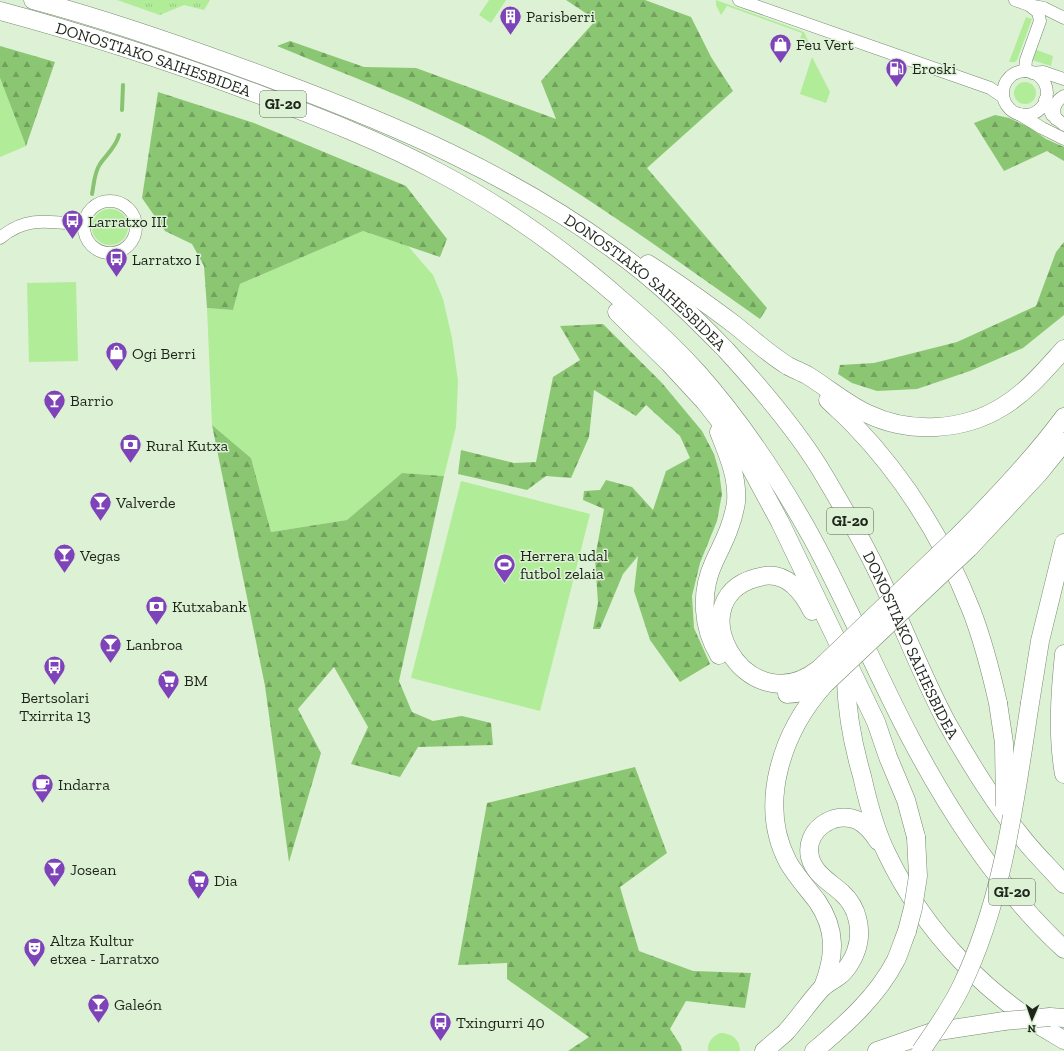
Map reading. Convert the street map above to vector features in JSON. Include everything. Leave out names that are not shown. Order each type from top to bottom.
[{"type":"highway","name":"DONOSTIAKO SAIHESBIDEA","points":[[33,0],[100,19],[218,58],[392,126],[448,152],[565,216],[651,278],[686,310],[752,378],[788,423],[816,462],[878,572],[946,721],[987,789],[1022,838],[1064,884]]},
{"type":"highway","name":"DONOSTIAKO SAIHESBIDEA","points":[[0,11],[52,25],[148,55],[327,121],[384,145],[437,171],[496,205],[548,240],[588,270],[654,328],[697,372],[731,414],[779,481],[819,552],[910,737],[935,783],[965,831],[993,870],[1025,908],[1064,949]]},
{"type":"highway","points":[[548,240],[560,264],[630,323],[705,402],[726,429],[747,461],[764,490],[876,722],[888,757],[906,800],[916,837],[918,876],[914,908],[907,931],[896,960],[869,998],[838,1032],[814,1051]]},
{"type":"highway","points":[[614,250],[642,260],[716,310],[821,394],[854,425],[888,464],[918,505],[939,542],[972,612],[985,653],[998,703],[1004,743],[1006,820],[1003,860]]},
{"type":"highway","points":[[787,366],[806,375],[853,406],[868,414],[901,425],[936,427],[970,421],[986,416],[1002,408],[1032,384],[1064,349]]},
{"type":"highway","points":[[705,402],[726,449],[736,485],[736,503],[731,522],[707,581],[704,596],[706,622],[714,647],[727,668],[736,678],[747,686],[769,694],[791,694],[815,688],[822,676],[964,541],[1034,478],[1064,442]]},
{"type":"highway","points":[[964,541],[990,504],[1064,417]]},
{"type":"highway","points":[[921,1051],[945,1016],[961,987],[985,931],[1012,821],[1040,641],[1064,543]]},
{"type":"highway","points":[[822,676],[809,677],[799,681],[781,684],[761,680],[744,671],[729,652],[721,630],[724,601],[731,592],[740,584],[753,578],[766,576],[789,581],[805,598],[869,726],[888,757]]},
{"type":"highway","points":[[1064,654],[1060,717],[1064,774]]},
{"type":"highway","points":[[822,676],[812,698],[795,725],[781,760],[776,783],[775,804],[776,824],[787,861],[797,877],[817,901],[828,923],[832,936],[830,969],[823,987]]},
{"type":"highway","points":[[846,681],[846,701],[858,761],[869,804],[886,853]]},
{"type":"highway","points":[[764,1051],[784,1033],[823,987],[841,975],[851,962],[856,952],[859,927],[857,918],[842,892],[820,875],[813,866],[810,856],[810,845],[813,835],[818,828],[831,819],[841,817],[849,817],[858,820],[872,832],[886,853],[901,882],[946,945],[965,966],[1002,999],[1042,1027],[1064,1040]]},
{"type":"highway","points":[[877,1051],[932,1032],[1004,1021],[1057,1017]]},
{"type":"street","points":[[739,0],[990,88],[1003,97],[1008,107],[1042,128],[1064,139]]},
{"type":"street","points":[[1015,0],[1044,8],[1064,18]]},
{"type":"street","points":[[1029,72],[1026,60],[1040,21],[1038,12],[1030,5]]},
{"type":"street","points":[[1018,113],[1029,114],[1036,111],[1041,106],[1045,98],[1046,89],[1043,82],[1038,76],[1029,72]]},
{"type":"street","points":[[1003,97],[1004,87],[1008,79],[1016,73],[1043,72],[1064,79]]},
{"type":"street","points":[[1045,98],[1054,91],[1064,88]]},
{"type":"street","points":[[1061,123],[1056,117],[1054,108],[1058,100],[1064,96]]},
{"type":"street","points":[[1045,98],[1049,112],[1061,123]]},
{"type":"street","points":[[107,201],[116,201],[130,209],[136,223],[136,230],[134,237],[125,248],[118,252],[109,253],[101,252],[88,241],[84,225],[86,216],[95,206],[107,201]]},
{"type":"street","points":[[0,238],[7,232],[23,224],[40,221],[84,225]]},
{"type":"green space","points":[[117,0],[210,0],[204,10],[184,5],[160,15]]},
{"type":"green space","points":[[489,0],[506,0],[491,23],[479,15]]},
{"type":"green space","points":[[566,0],[645,0],[691,17],[711,57],[733,91],[647,168],[767,308],[760,319],[590,201],[521,157],[460,124],[408,100],[277,46],[290,41],[364,67],[416,68],[556,119],[541,81],[596,20]]},
{"type":"green space","points":[[716,0],[804,32],[810,45],[799,42],[802,33],[727,6],[721,15],[716,5]]},
{"type":"green space","points":[[1026,17],[1032,19],[1017,60],[1015,62],[1009,62]]},
{"type":"green space","points":[[0,46],[55,62],[26,146],[0,78]]},
{"type":"green space","points":[[1034,49],[1053,56],[1051,66],[1032,60]]},
{"type":"green space","points":[[812,57],[830,92],[826,103],[800,94]]},
{"type":"green space","points":[[0,78],[26,146],[0,157]]},
{"type":"green space","points":[[1025,82],[1033,85],[1036,93],[1033,101],[1025,104],[1017,101],[1014,93],[1017,85]]},
{"type":"green space","points":[[158,92],[254,123],[406,186],[447,239],[440,257],[363,231],[240,284],[233,310],[207,308],[204,266],[192,244],[165,231],[142,198]]},
{"type":"green space","points":[[995,115],[1009,118],[1029,127],[1046,139],[1064,147],[1064,161],[1047,151],[1004,171],[974,123]]},
{"type":"green space","points":[[113,209],[123,214],[127,220],[127,234],[123,240],[117,244],[107,245],[97,240],[93,234],[92,224],[97,214],[103,210]]},
{"type":"green space","points":[[363,231],[408,246],[433,275],[443,299],[452,338],[458,381],[456,427],[444,476],[402,473],[347,520],[271,532],[251,458],[212,425],[207,308],[233,310],[240,284]]},
{"type":"green space","points":[[1064,242],[1064,315],[1023,348],[970,371],[917,389],[877,391],[852,383],[838,374],[840,365],[874,363],[957,342],[1036,306],[1056,252]]},
{"type":"green space","points":[[76,282],[78,361],[29,362],[27,283]]},
{"type":"green space","points":[[603,324],[662,383],[702,431],[714,454],[719,471],[722,494],[717,521],[700,563],[692,596],[694,628],[710,664],[680,682],[650,640],[634,591],[638,556],[623,574],[600,629],[593,629],[598,603],[595,558],[604,509],[583,500],[584,491],[600,490],[606,480],[632,487],[653,510],[666,471],[690,458],[680,436],[646,405],[636,416],[594,390],[589,437],[571,478],[546,476],[527,490],[458,474],[461,450],[514,463],[536,462],[553,377],[580,360],[560,326]]},
{"type":"green space","points":[[212,425],[251,458],[271,532],[347,520],[402,473],[444,476],[399,681],[412,712],[433,721],[462,716],[491,723],[493,745],[418,747],[400,777],[351,764],[368,727],[334,667],[298,709],[321,753],[289,862],[265,686]]},
{"type":"green space","name":"Herrera udal futbol zelaia","points":[[461,481],[590,514],[540,711],[411,678]]},
{"type":"green space","points":[[635,767],[667,853],[620,887],[639,951],[693,971],[751,973],[745,1008],[686,1001],[670,1029],[681,1046],[682,1051],[568,1051],[589,1037],[507,979],[507,963],[458,965],[487,803]]},
{"type":"green space","points":[[720,1033],[728,1034],[737,1040],[740,1051],[708,1051],[708,1045],[711,1040]]},
{"type":"waterway","points":[[122,110],[123,85]]},
{"type":"waterway","points":[[92,194],[98,167],[114,147],[119,135]]},
{"type":"place","name":"Parisberri","points":[[510,36]]},
{"type":"place","name":"Feu Vert","points":[[781,64]]},
{"type":"place","name":"Eroski","points":[[896,88]]},
{"type":"place","name":"Larratxo III","points":[[73,240]]},
{"type":"place","name":"Larratxo I","points":[[117,278]]},
{"type":"place","name":"Ogi Berri","points":[[117,372]]},
{"type":"place","name":"Barrio","points":[[55,420]]},
{"type":"place","name":"Rural Kutxa","points":[[131,464]]},
{"type":"place","name":"Valverde","points":[[100,522]]},
{"type":"place","name":"Vegas","points":[[64,574]]},
{"type":"place","name":"Herrera udal futbol zelaia","points":[[504,584]]},
{"type":"place","name":"Kutxabank","points":[[156,626]]},
{"type":"place","name":"Lanbroa","points":[[110,664]]},
{"type":"place","name":"Bertsolari Txirrita 13","points":[[55,686]]},
{"type":"place","name":"BM","points":[[169,700]]},
{"type":"place","name":"Indarra","points":[[43,804]]},
{"type":"place","name":"Josean","points":[[54,888]]},
{"type":"place","name":"Dia","points":[[198,900]]},
{"type":"place","name":"Altza Kultur etxea - Larratxo","points":[[34,968]]},
{"type":"place","name":"Galeón","points":[[99,1024]]},
{"type":"place","name":"Txingurri 40","points":[[441,1042]]}]
